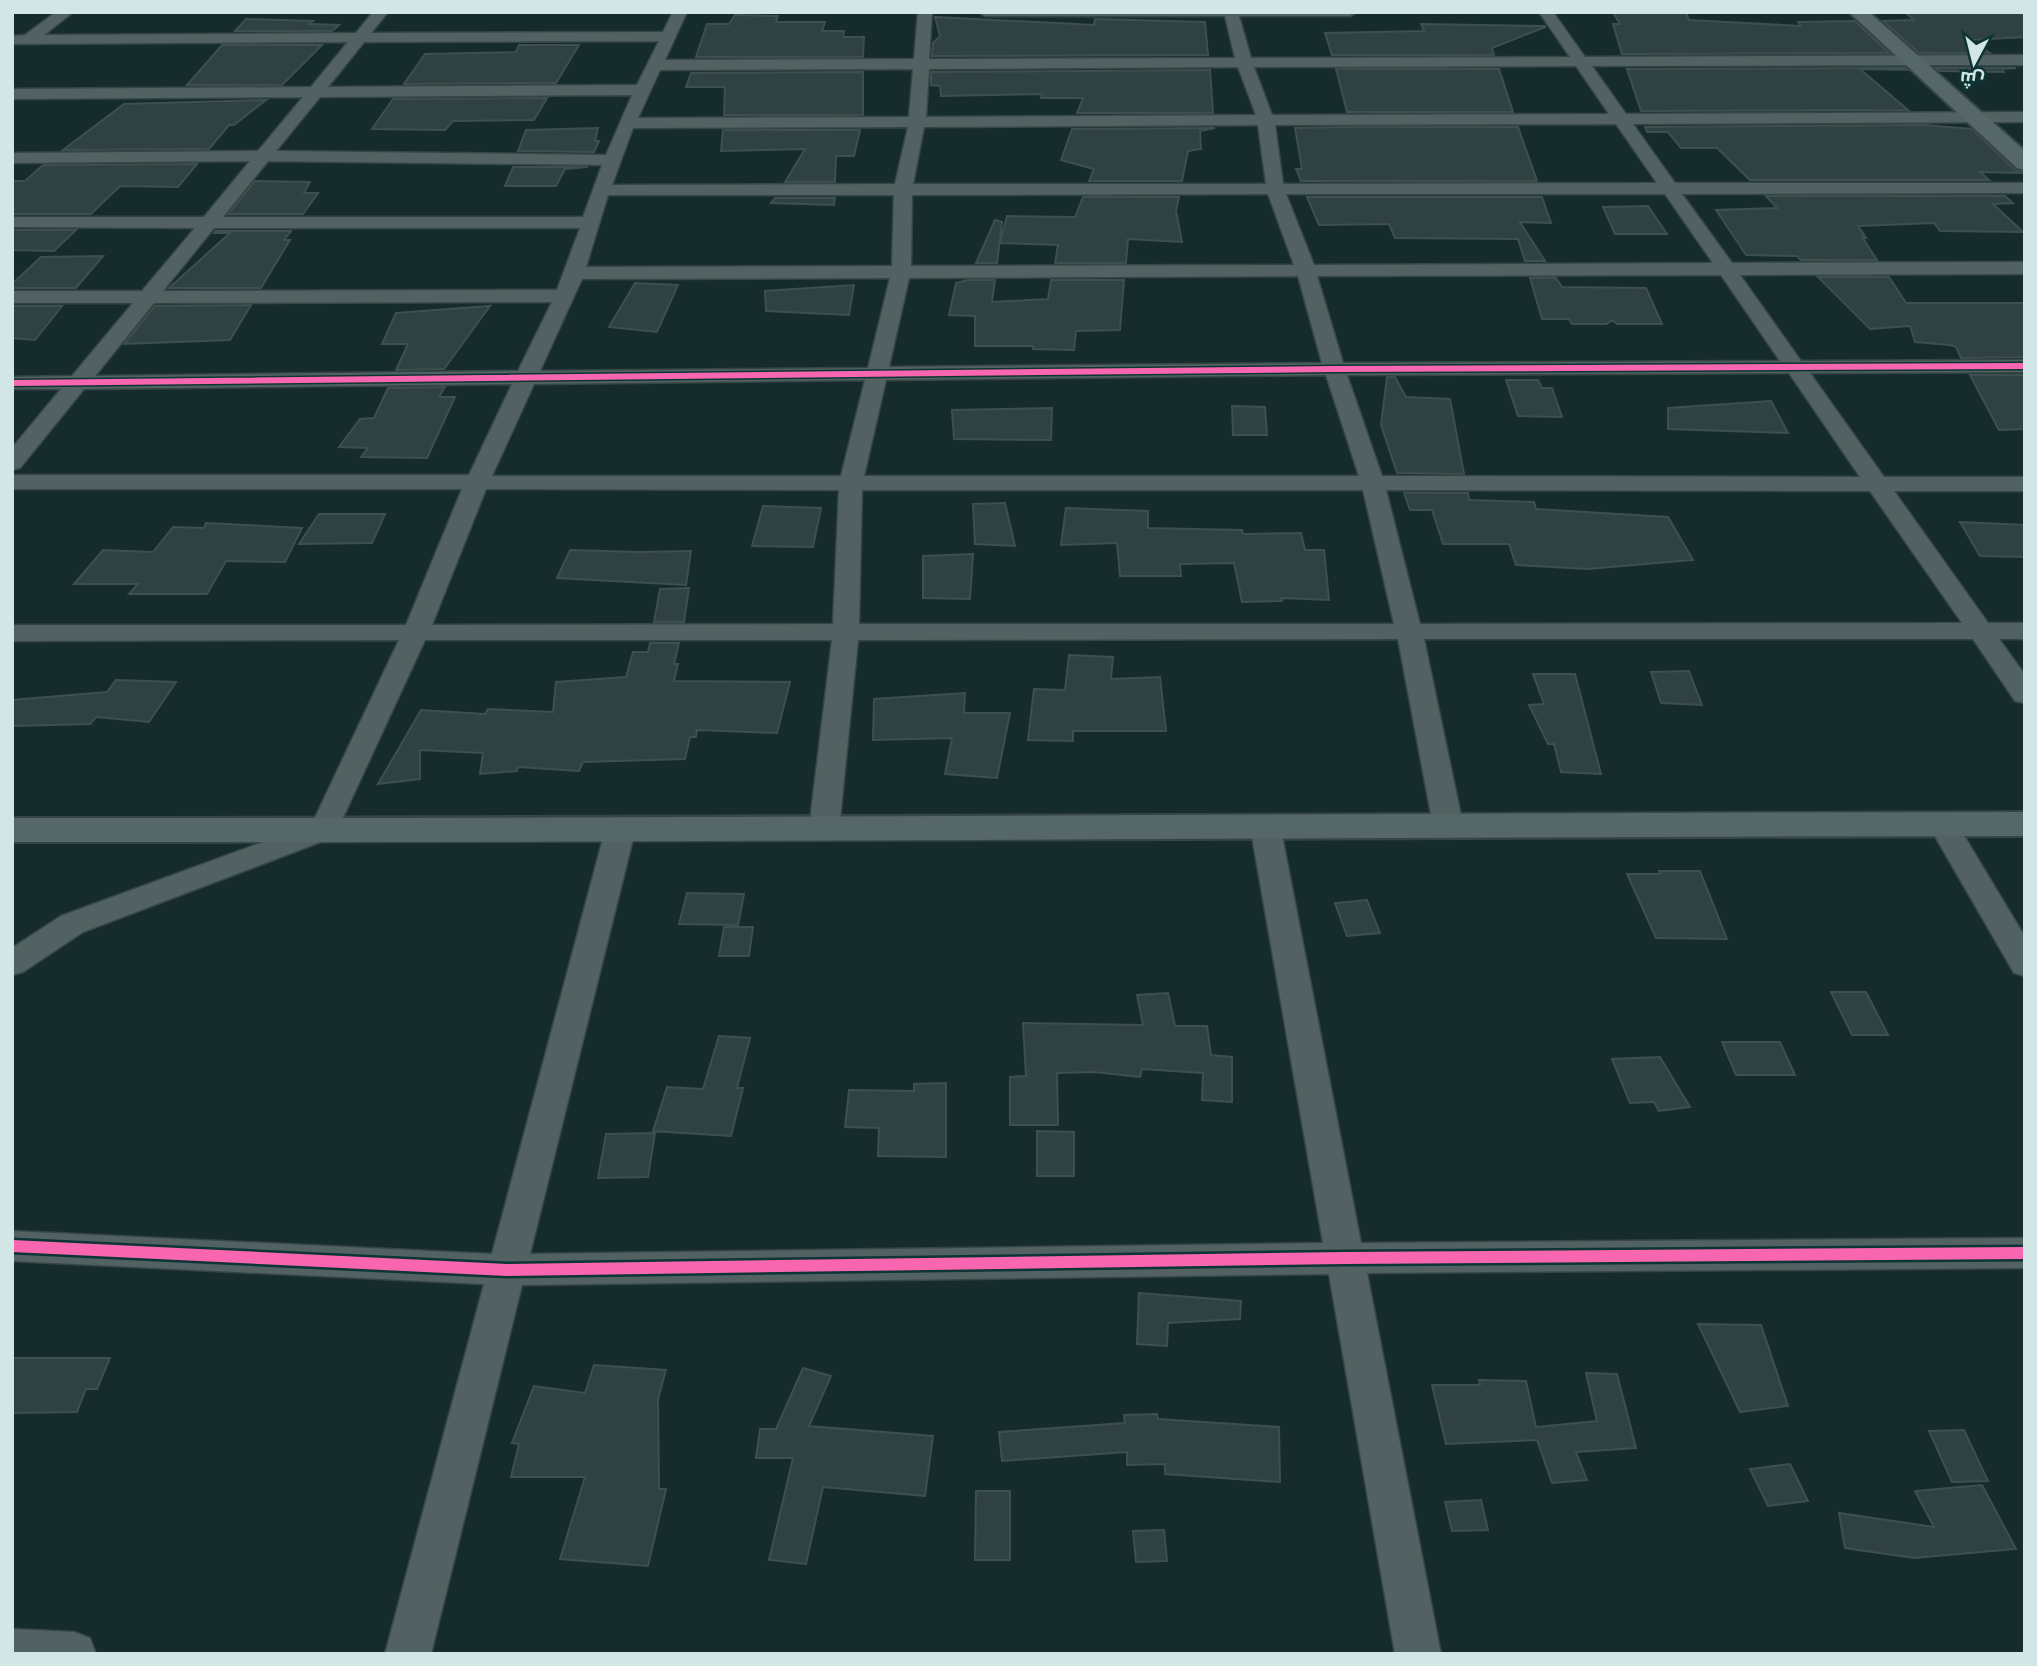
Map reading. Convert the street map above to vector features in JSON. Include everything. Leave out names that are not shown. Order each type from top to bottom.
[{"type":"street","points":[[12,54],[66,12]]},
{"type":"street","points":[[12,463],[381,12]]},
{"type":"street","points":[[12,964],[72,924],[324,830],[416,632],[477,482],[575,273],[601,190],[627,123],[680,12]]},
{"type":"street","points":[[824,829],[846,632],[850,483],[901,272],[903,190],[917,122],[925,12]]},
{"type":"street","points":[[985,12],[1350,12]]},
{"type":"street","points":[[1546,12],[2025,695]]},
{"type":"street","points":[[1858,12],[2025,163]]},
{"type":"street","points":[[1231,13],[1244,62],[1266,121],[1275,189],[1306,270],[1334,369],[1373,483],[1409,631],[1448,825]]},
{"type":"street","points":[[12,40],[670,36]]},
{"type":"street","points":[[657,65],[2025,60]]},
{"type":"street","points":[[12,94],[644,90]]},
{"type":"street","points":[[627,123],[2025,117]]},
{"type":"street","points":[[12,158],[263,156],[613,160]]},
{"type":"street","points":[[601,190],[2025,188]]},
{"type":"street","points":[[12,222],[591,223]]},
{"type":"street","points":[[575,273],[2025,268]]},
{"type":"street","points":[[12,297],[564,296]]},
{"type":"street","points":[[12,383],[1334,369],[2025,366]]},
{"type":"street","points":[[12,482],[2025,484]]},
{"type":"street","points":[[12,633],[2025,631]]},
{"type":"street","points":[[12,830],[620,831],[1265,825],[2025,824]]},
{"type":"street","points":[[1265,825],[1418,1654]]},
{"type":"street","points":[[1944,826],[2025,965]]},
{"type":"street","points":[[408,1654],[620,831]]},
{"type":"street","points":[[12,1246],[507,1270],[1345,1258],[2025,1254]]},
{"type":"street","points":[[12,1651],[74,1654]]},
{"type":"building","points":[[1613,12],[1686,12],[1689,20],[1801,26],[1798,22],[1855,21],[1889,53],[1622,54],[1613,24],[1620,24]]},
{"type":"building","points":[[1905,12],[2025,12],[2025,37],[1970,40],[1990,53],[1919,53],[1883,21],[1914,20]]},
{"type":"building","points":[[735,15],[778,16],[776,22],[825,22],[822,31],[844,31],[843,37],[864,37],[863,57],[696,57],[707,24],[729,24]]},
{"type":"building","points":[[935,17],[1094,25],[1095,19],[1205,22],[1208,55],[932,56],[933,43],[940,36]]},
{"type":"building","points":[[246,19],[313,21],[309,24],[339,25],[332,31],[235,31]]},
{"type":"building","points":[[1421,24],[1545,27],[1492,48],[1494,55],[1332,55],[1325,33],[1424,31]]},
{"type":"building","points":[[222,45],[322,45],[282,85],[187,85]]},
{"type":"building","points":[[519,45],[579,45],[556,83],[404,84],[425,54],[516,52]]},
{"type":"building","points":[[1905,68],[1908,70],[1860,69],[1908,110],[1641,111],[1627,69]]},
{"type":"building","points":[[1936,68],[2016,68],[2002,69],[2004,72],[1939,71]]},
{"type":"building","points":[[1336,69],[1499,69],[1513,112],[1347,112]]},
{"type":"building","points":[[1210,70],[1213,113],[1077,113],[1083,98],[1041,98],[1042,94],[941,96],[940,86],[931,85],[931,72]]},
{"type":"building","points":[[863,72],[863,115],[724,115],[725,87],[686,87],[691,73]]},
{"type":"building","points":[[547,98],[534,120],[453,121],[445,130],[372,129],[393,99]]},
{"type":"building","points":[[266,100],[234,125],[229,125],[209,149],[63,150],[124,104]]},
{"type":"building","points":[[1925,125],[1972,129],[2015,170],[2025,173],[1980,172],[1989,180],[1750,180],[1717,148],[1681,148],[1668,132],[1647,132],[1645,127]]},
{"type":"building","points":[[1518,127],[1537,181],[1301,181],[1296,169],[1302,169],[1295,128]]},
{"type":"building","points":[[598,128],[595,141],[599,141],[594,152],[518,151],[526,130]]},
{"type":"building","points":[[1215,128],[1200,131],[1201,149],[1188,151],[1182,181],[1089,181],[1094,169],[1061,160],[1072,129]]},
{"type":"building","points":[[723,130],[860,130],[854,156],[836,156],[835,182],[785,182],[805,149],[721,151]]},
{"type":"building","points":[[197,164],[178,187],[120,186],[91,214],[12,214],[12,181],[25,181],[43,165]]},
{"type":"building","points":[[513,167],[588,167],[565,169],[556,186],[505,186]]},
{"type":"building","points":[[255,181],[310,182],[304,193],[318,193],[303,214],[228,214]]},
{"type":"building","points":[[1766,196],[2005,196],[2013,203],[1993,204],[2023,232],[1940,231],[1934,223],[1858,226],[1877,260],[1801,260],[1797,256],[1746,255],[1716,210],[1777,208]]},
{"type":"building","points":[[1083,197],[1179,197],[1176,211],[1182,242],[1128,239],[1126,263],[1055,263],[1058,245],[1000,243],[1007,216],[1075,217]]},
{"type":"building","points":[[1307,197],[1542,197],[1551,223],[1520,222],[1545,261],[1525,261],[1518,239],[1395,238],[1389,224],[1319,225]]},
{"type":"building","points":[[775,198],[835,198],[834,205],[771,203]]},
{"type":"building","points":[[1648,206],[1667,234],[1615,234],[1603,207]]},
{"type":"building","points":[[995,220],[1002,222],[997,263],[976,263]]},
{"type":"building","points":[[12,230],[76,230],[54,251],[12,250]]},
{"type":"building","points":[[291,231],[284,240],[290,240],[261,288],[169,288],[230,233],[214,233]]},
{"type":"building","points":[[103,256],[76,288],[12,288],[12,284],[41,257]]},
{"type":"building","points":[[1818,277],[1889,277],[1906,303],[2025,303],[2025,357],[1961,358],[1956,347],[1915,342],[1910,326],[1870,329]]},
{"type":"building","points":[[1530,278],[1556,278],[1562,287],[1646,288],[1662,324],[1617,324],[1613,320],[1606,324],[1572,324],[1569,319],[1542,319]]},
{"type":"building","points":[[995,280],[992,302],[1048,299],[1051,280],[1124,280],[1120,330],[1076,331],[1074,350],[1033,349],[1033,346],[975,346],[975,316],[949,315],[956,283]]},
{"type":"building","points":[[635,283],[678,285],[657,332],[609,327]]},
{"type":"building","points":[[854,285],[849,315],[766,311],[765,291]]},
{"type":"building","points":[[251,305],[230,340],[124,344],[155,306]]},
{"type":"building","points":[[12,306],[62,306],[35,340],[12,338]]},
{"type":"building","points":[[490,306],[444,369],[396,370],[408,344],[382,344],[396,313]]},
{"type":"building","points":[[1970,375],[2025,375],[2025,429],[1999,430]]},
{"type":"building","points":[[1387,377],[1395,377],[1406,397],[1450,399],[1464,474],[1397,473],[1381,425]]},
{"type":"building","points":[[1506,380],[1538,380],[1542,388],[1552,388],[1562,417],[1518,416]]},
{"type":"building","points":[[445,387],[439,397],[455,397],[427,458],[361,457],[368,448],[339,447],[360,419],[374,418],[388,388]]},
{"type":"building","points":[[1771,401],[1788,433],[1668,429],[1668,408]]},
{"type":"building","points":[[1232,406],[1265,407],[1267,435],[1233,435]]},
{"type":"building","points":[[1052,408],[1051,440],[954,439],[952,410]]},
{"type":"building","points":[[1404,493],[1468,493],[1469,500],[1534,502],[1536,509],[1668,517],[1693,560],[1588,569],[1516,565],[1509,544],[1443,544],[1432,510],[1410,510]]},
{"type":"building","points":[[1005,503],[1015,546],[975,544],[973,504]]},
{"type":"building","points":[[763,506],[821,508],[813,547],[752,546]]},
{"type":"building","points":[[1066,508],[1148,511],[1148,528],[1242,530],[1243,534],[1301,533],[1305,550],[1324,550],[1329,600],[1281,598],[1282,601],[1242,602],[1234,563],[1180,564],[1181,576],[1120,576],[1117,543],[1061,545]]},
{"type":"building","points":[[319,514],[385,514],[372,543],[299,544]]},
{"type":"building","points":[[1960,522],[2025,525],[2025,557],[1980,556]]},
{"type":"building","points":[[206,523],[302,528],[285,562],[226,561],[207,594],[129,594],[138,584],[74,584],[103,550],[153,552],[173,527],[204,528]]},
{"type":"building","points":[[570,550],[691,551],[686,585],[557,578]]},
{"type":"building","points":[[973,554],[970,599],[923,598],[923,556]]},
{"type":"building","points":[[689,588],[684,622],[654,622],[660,589]]},
{"type":"building","points":[[650,643],[679,643],[674,664],[678,664],[674,681],[790,682],[777,733],[697,730],[696,737],[690,737],[685,759],[583,762],[579,771],[518,767],[517,771],[480,774],[483,753],[420,750],[420,779],[378,784],[421,710],[485,714],[488,709],[553,712],[556,682],[626,677],[633,652],[648,652]]},
{"type":"building","points":[[1069,655],[1113,657],[1111,679],[1160,677],[1166,731],[1073,731],[1073,741],[1028,740],[1034,689],[1065,690]]},
{"type":"building","points":[[1689,671],[1702,705],[1661,703],[1651,672]]},
{"type":"building","points":[[1533,674],[1575,674],[1601,774],[1561,772],[1554,744],[1548,744],[1529,705],[1544,704]]},
{"type":"building","points":[[116,680],[176,682],[149,722],[96,717],[90,724],[12,726],[12,700],[107,692]]},
{"type":"building","points":[[965,693],[964,713],[1010,713],[997,778],[945,774],[952,738],[873,740],[874,699]]},
{"type":"building","points":[[1659,871],[1700,871],[1727,939],[1656,938],[1627,874],[1660,874]]},
{"type":"building","points":[[687,893],[744,894],[738,925],[679,924]]},
{"type":"building","points":[[1367,900],[1380,933],[1347,936],[1335,903]]},
{"type":"building","points":[[724,927],[753,927],[749,956],[719,956]]},
{"type":"building","points":[[1831,992],[1866,992],[1888,1035],[1852,1035]]},
{"type":"building","points":[[1168,993],[1175,1026],[1207,1026],[1211,1055],[1232,1057],[1232,1102],[1202,1100],[1203,1073],[1142,1069],[1140,1077],[1094,1072],[1057,1073],[1058,1125],[1010,1125],[1010,1077],[1026,1076],[1023,1023],[1143,1025],[1137,995]]},
{"type":"building","points":[[719,1036],[750,1038],[737,1088],[743,1088],[731,1136],[653,1131],[667,1087],[703,1089]]},
{"type":"building","points":[[1722,1042],[1780,1042],[1795,1075],[1736,1075]]},
{"type":"building","points":[[1660,1057],[1690,1107],[1659,1111],[1654,1102],[1630,1103],[1612,1059]]},
{"type":"building","points":[[946,1083],[946,1157],[878,1156],[879,1128],[845,1127],[849,1090],[914,1091],[914,1084]]},
{"type":"building","points":[[1037,1131],[1074,1132],[1074,1176],[1037,1176]]},
{"type":"building","points":[[655,1133],[648,1177],[598,1178],[606,1134]]},
{"type":"building","points":[[1139,1293],[1241,1301],[1240,1319],[1168,1323],[1167,1346],[1137,1344]]},
{"type":"building","points":[[1698,1324],[1761,1325],[1788,1406],[1740,1412]]},
{"type":"building","points":[[12,1358],[110,1358],[97,1389],[86,1389],[77,1412],[12,1413]]},
{"type":"building","points":[[594,1365],[666,1370],[658,1399],[659,1489],[666,1489],[648,1566],[560,1559],[585,1477],[511,1477],[519,1444],[512,1443],[534,1386],[585,1393]]},
{"type":"building","points":[[803,1368],[831,1376],[809,1426],[933,1436],[925,1496],[823,1487],[806,1564],[769,1560],[793,1458],[756,1458],[760,1429],[776,1429]]},
{"type":"building","points":[[1586,1373],[1617,1374],[1636,1448],[1576,1452],[1587,1480],[1552,1483],[1537,1440],[1446,1444],[1432,1385],[1480,1385],[1479,1380],[1526,1381],[1536,1427],[1597,1421]]},
{"type":"building","points":[[1157,1414],[1158,1419],[1279,1427],[1280,1482],[1165,1474],[1165,1464],[1127,1465],[1127,1452],[1002,1461],[999,1432],[1125,1423],[1124,1415]]},
{"type":"building","points":[[1964,1430],[1988,1481],[1952,1482],[1929,1431]]},
{"type":"building","points":[[1790,1464],[1808,1501],[1768,1506],[1750,1469]]},
{"type":"building","points":[[1982,1485],[2016,1549],[1914,1558],[1845,1548],[1839,1513],[1934,1527],[1915,1491]]},
{"type":"building","points":[[976,1491],[1010,1491],[1010,1560],[975,1560]]},
{"type":"building","points":[[1481,1500],[1488,1530],[1452,1531],[1445,1502]]},
{"type":"building","points":[[1164,1530],[1167,1561],[1136,1562],[1133,1531]]},
{"type":"cycle path","points":[[12,383],[1334,369],[2025,366]]},
{"type":"cycle path","points":[[12,1246],[507,1270],[1345,1258],[2025,1253]]}]
